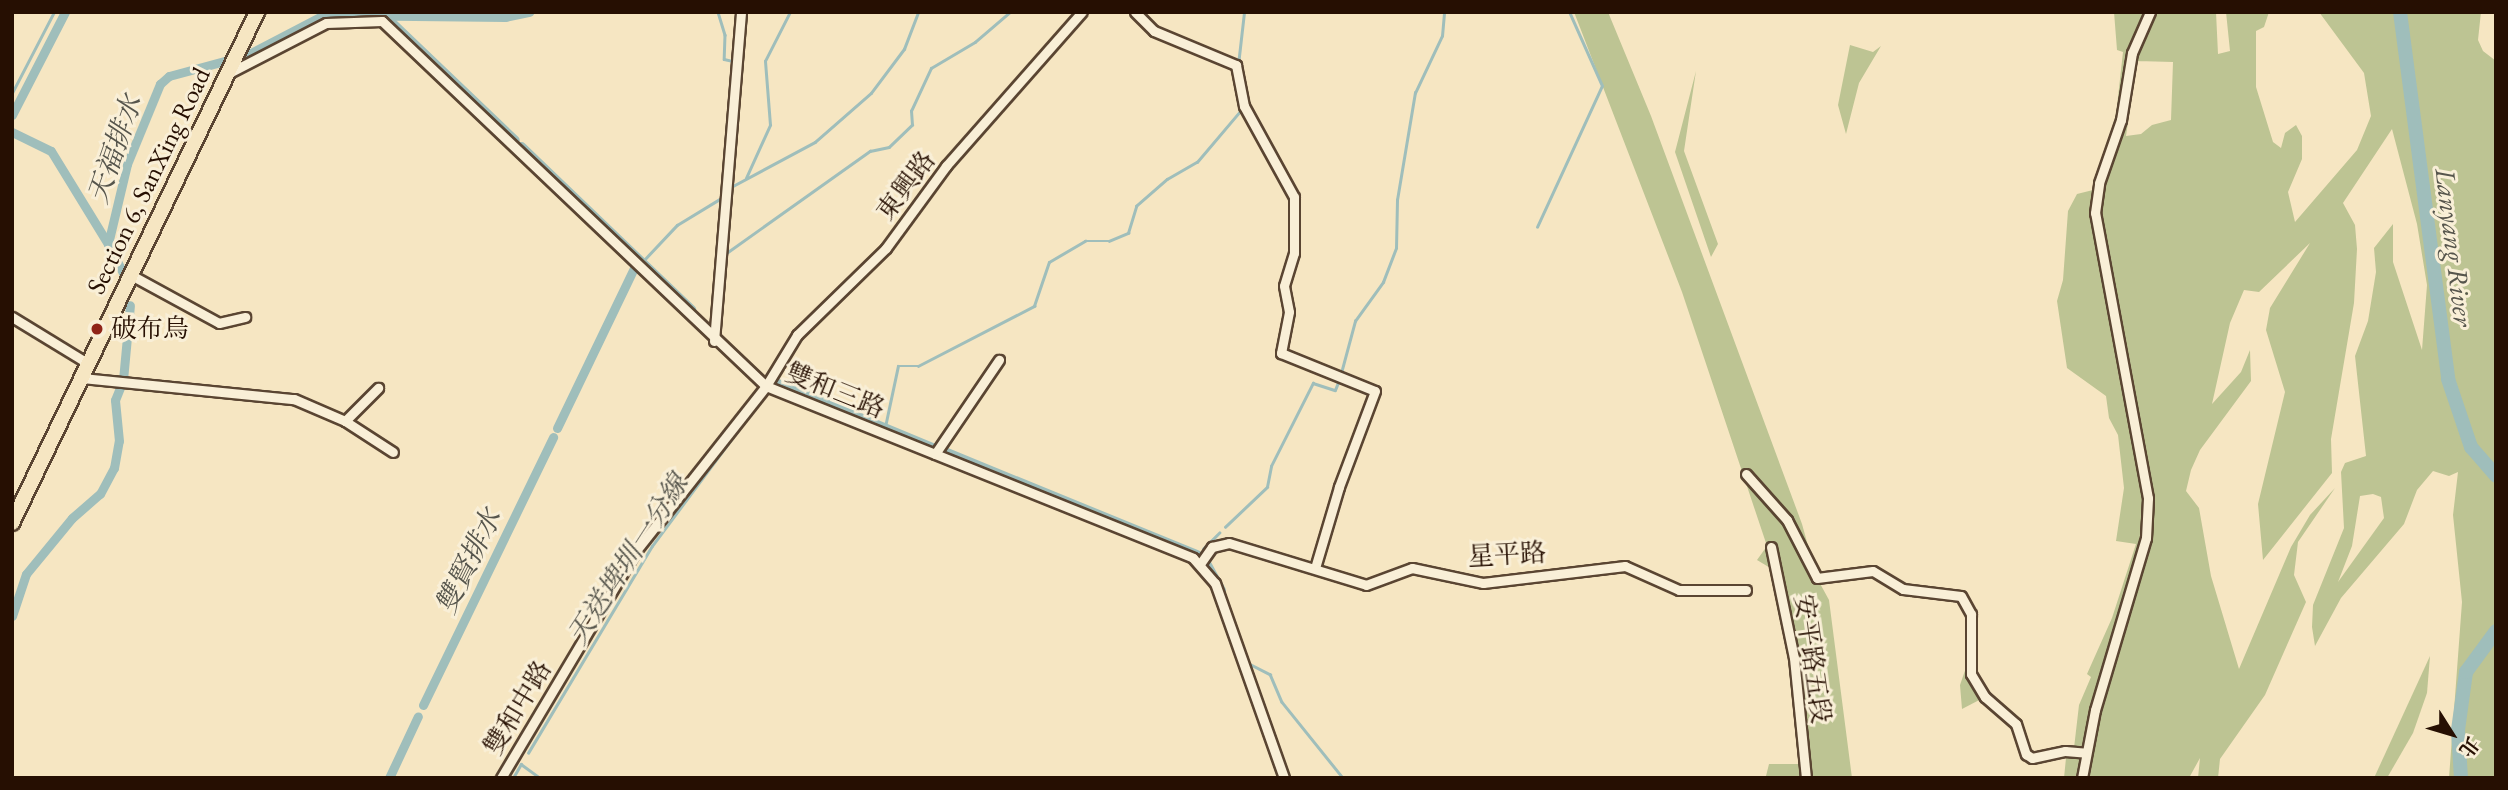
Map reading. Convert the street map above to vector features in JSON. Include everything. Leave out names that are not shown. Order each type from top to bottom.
[{"type":"main road","name":"Section 6, SanXing Road","points":[[12,523],[257,12]]},
{"type":"street","points":[[715,333],[741,12]]},
{"type":"street","name":"東興路","points":[[769,381],[797,335],[886,248],[946,166],[1082,12]]},
{"type":"street","points":[[1135,12],[1154,31],[1236,65],[1244,106],[1294,197],[1294,253],[1284,286],[1289,312],[1281,353],[1375,391],[1339,487],[1315,568]]},
{"type":"street","points":[[2082,778],[2086,753],[2140,572],[2147,526],[2148,498],[2095,214],[2099,183],[2121,120],[2132,53],[2150,12]]},
{"type":"street","name":"雙和三路","points":[[234,61],[326,23],[382,21],[769,381],[1203,560]]},
{"type":"street","points":[[129,280],[219,323],[245,317]]},
{"type":"street","points":[[12,317],[89,364]]},
{"type":"street","points":[[938,449],[999,360]]},
{"type":"street","points":[[82,378],[294,399],[345,421],[393,452]]},
{"type":"street","name":"雙和中路","points":[[501,778],[635,552],[769,381]]},
{"type":"street","points":[[345,421],[378,388]]},
{"type":"street","points":[[1746,474],[1787,520],[1817,578],[1872,571],[1903,589],[1961,596],[1971,614],[1971,674],[1985,697],[2015,724],[2026,754],[2034,758],[2065,751],[2086,753]]},
{"type":"street","name":"星平路","points":[[1203,560],[1212,547],[1229,543],[1366,585],[1412,568],[1483,583],[1625,566],[1679,590],[1746,590]]},
{"type":"street","name":"安平路五段","points":[[1771,547],[1794,657],[1806,778]]},
{"type":"street","points":[[1203,560],[1216,583],[1284,778]]},
{"type":"green space","points":[[1574,12],[1608,12],[1651,116],[1802,524],[1817,578],[1829,600],[1852,778],[1751,778],[1766,776],[1769,764],[1800,764],[1789,653],[1772,569],[1757,560],[1767,546],[1682,292]]},
{"type":"green space","points":[[2114,12],[2216,12],[2218,54],[2230,51],[2226,12],[2269,12],[2264,27],[2256,31],[2256,87],[2273,142],[2281,148],[2285,133],[2296,125],[2302,136],[2302,159],[2288,192],[2295,222],[2357,150],[2371,116],[2364,73],[2319,12],[2481,12],[2478,40],[2483,51],[2496,61],[2496,778],[2449,778],[2462,602],[2453,515],[2458,472],[2449,476],[2433,471],[2417,490],[2404,524],[2341,598],[2315,646],[2313,605],[2344,528],[2341,472],[2345,463],[2366,456],[2355,356],[2368,321],[2376,272],[2374,248],[2393,224],[2393,262],[2422,350],[2427,285],[2417,224],[2392,129],[2343,203],[2355,225],[2357,249],[2354,303],[2331,439],[2332,473],[2263,560],[2258,504],[2285,392],[2266,330],[2270,308],[2310,243],[2259,292],[2244,290],[2230,323],[2212,404],[2241,372],[2250,350],[2251,381],[2200,450],[2186,491],[2199,508],[2211,576],[2239,669],[2291,547],[2310,515],[2335,488],[2298,542],[2294,575],[2306,602],[2265,695],[2220,759],[2218,778],[2198,778],[2200,758],[2189,778],[2064,778],[2066,758],[2029,763],[2026,754],[2074,748],[2079,705],[2091,677],[2087,674],[2112,618],[2136,544],[2116,541],[2124,488],[2118,435],[2109,418],[2106,396],[2067,368],[2057,301],[2063,280],[2068,211],[2077,194],[2093,190],[2116,115],[2123,52],[2117,50]],"holes":[[[2137,61],[2173,62],[2171,120],[2152,125],[2141,134],[2126,136]],[[2373,494],[2381,497],[2384,518],[2338,582],[2352,546],[2360,496]]]},
{"type":"green space","points":[[1850,45],[1873,52],[1881,46],[1859,83],[1846,134],[1838,105]]},
{"type":"green space","points":[[1696,71],[1684,151],[1718,244],[1711,257],[1675,152]]},
{"type":"green space","points":[[2430,656],[2427,693],[2413,733],[2387,778],[2374,778]]},
{"type":"green space","points":[[1969,659],[1985,697],[1962,709],[1960,685]]},
{"type":"waterway","points":[[12,93],[54,12]]},
{"type":"waterway","points":[[12,115],[65,12]]},
{"type":"waterway","points":[[381,12],[515,140]]},
{"type":"waterway","name":"天福排水","points":[[123,273],[108,244],[127,164],[160,84],[169,76],[247,55],[324,15],[505,17],[529,12]]},
{"type":"waterway","points":[[718,12],[725,35],[724,59],[733,61]]},
{"type":"waterway","points":[[746,178],[770,125],[765,61],[790,12]]},
{"type":"waterway","points":[[731,187],[815,142],[871,93],[904,49],[918,12]]},
{"type":"waterway","points":[[725,254],[870,151],[889,147],[912,125],[911,111],[931,68],[975,42],[1010,12]]},
{"type":"waterway","points":[[1238,65],[1244,12]]},
{"type":"waterway","points":[[1341,373],[1355,321],[1383,282],[1396,248],[1397,200],[1415,93],[1442,36],[1444,12]]},
{"type":"waterway","points":[[1537,227],[1602,86],[1569,12]]},
{"type":"waterway","name":"Lanyang River","points":[[2400,12],[2448,379],[2471,447],[2496,476]]},
{"type":"waterway","points":[[726,145],[729,103]]},
{"type":"waterway","points":[[885,427],[898,366],[918,366],[1034,306],[1049,262],[1085,241],[1109,241],[1128,233],[1136,206],[1167,179],[1197,162],[1242,109]]},
{"type":"waterway","points":[[12,132],[51,151],[108,244]]},
{"type":"waterway","points":[[521,146],[691,309]]},
{"type":"waterway","points":[[644,260],[677,225],[723,197]]},
{"type":"waterway","name":"雙賢排水","points":[[557,428],[634,268]]},
{"type":"waterway","name":"天福排水","points":[[12,616],[26,574],[72,518],[100,494],[114,468],[119,441],[115,400],[123,380],[130,305]]},
{"type":"waterway","points":[[1225,527],[1267,487],[1271,466],[1313,383],[1335,390],[1339,380]]},
{"type":"waterway","points":[[775,382],[937,449]]},
{"type":"waterway","name":"天送埤圳一分線","points":[[528,753],[652,546],[767,391]]},
{"type":"waterway","name":"雙賢排水","points":[[423,705],[553,437]]},
{"type":"waterway","points":[[944,451],[1197,554]]},
{"type":"waterway","points":[[1203,549],[1219,533]]},
{"type":"waterway","points":[[1205,561],[1221,590]]},
{"type":"waterway","name":"Lanyang River","points":[[2461,778],[2458,730],[2466,672],[2496,631]]},
{"type":"waterway","points":[[1248,663],[1270,674],[1282,702],[1343,778]]},
{"type":"waterway","name":"雙賢排水","points":[[389,778],[418,716]]},
{"type":"waterway","name":"天送埤圳一分線","points":[[513,778],[521,764],[540,778]]},
{"type":"place","name":"破布烏","points":[[97,329]]}]
